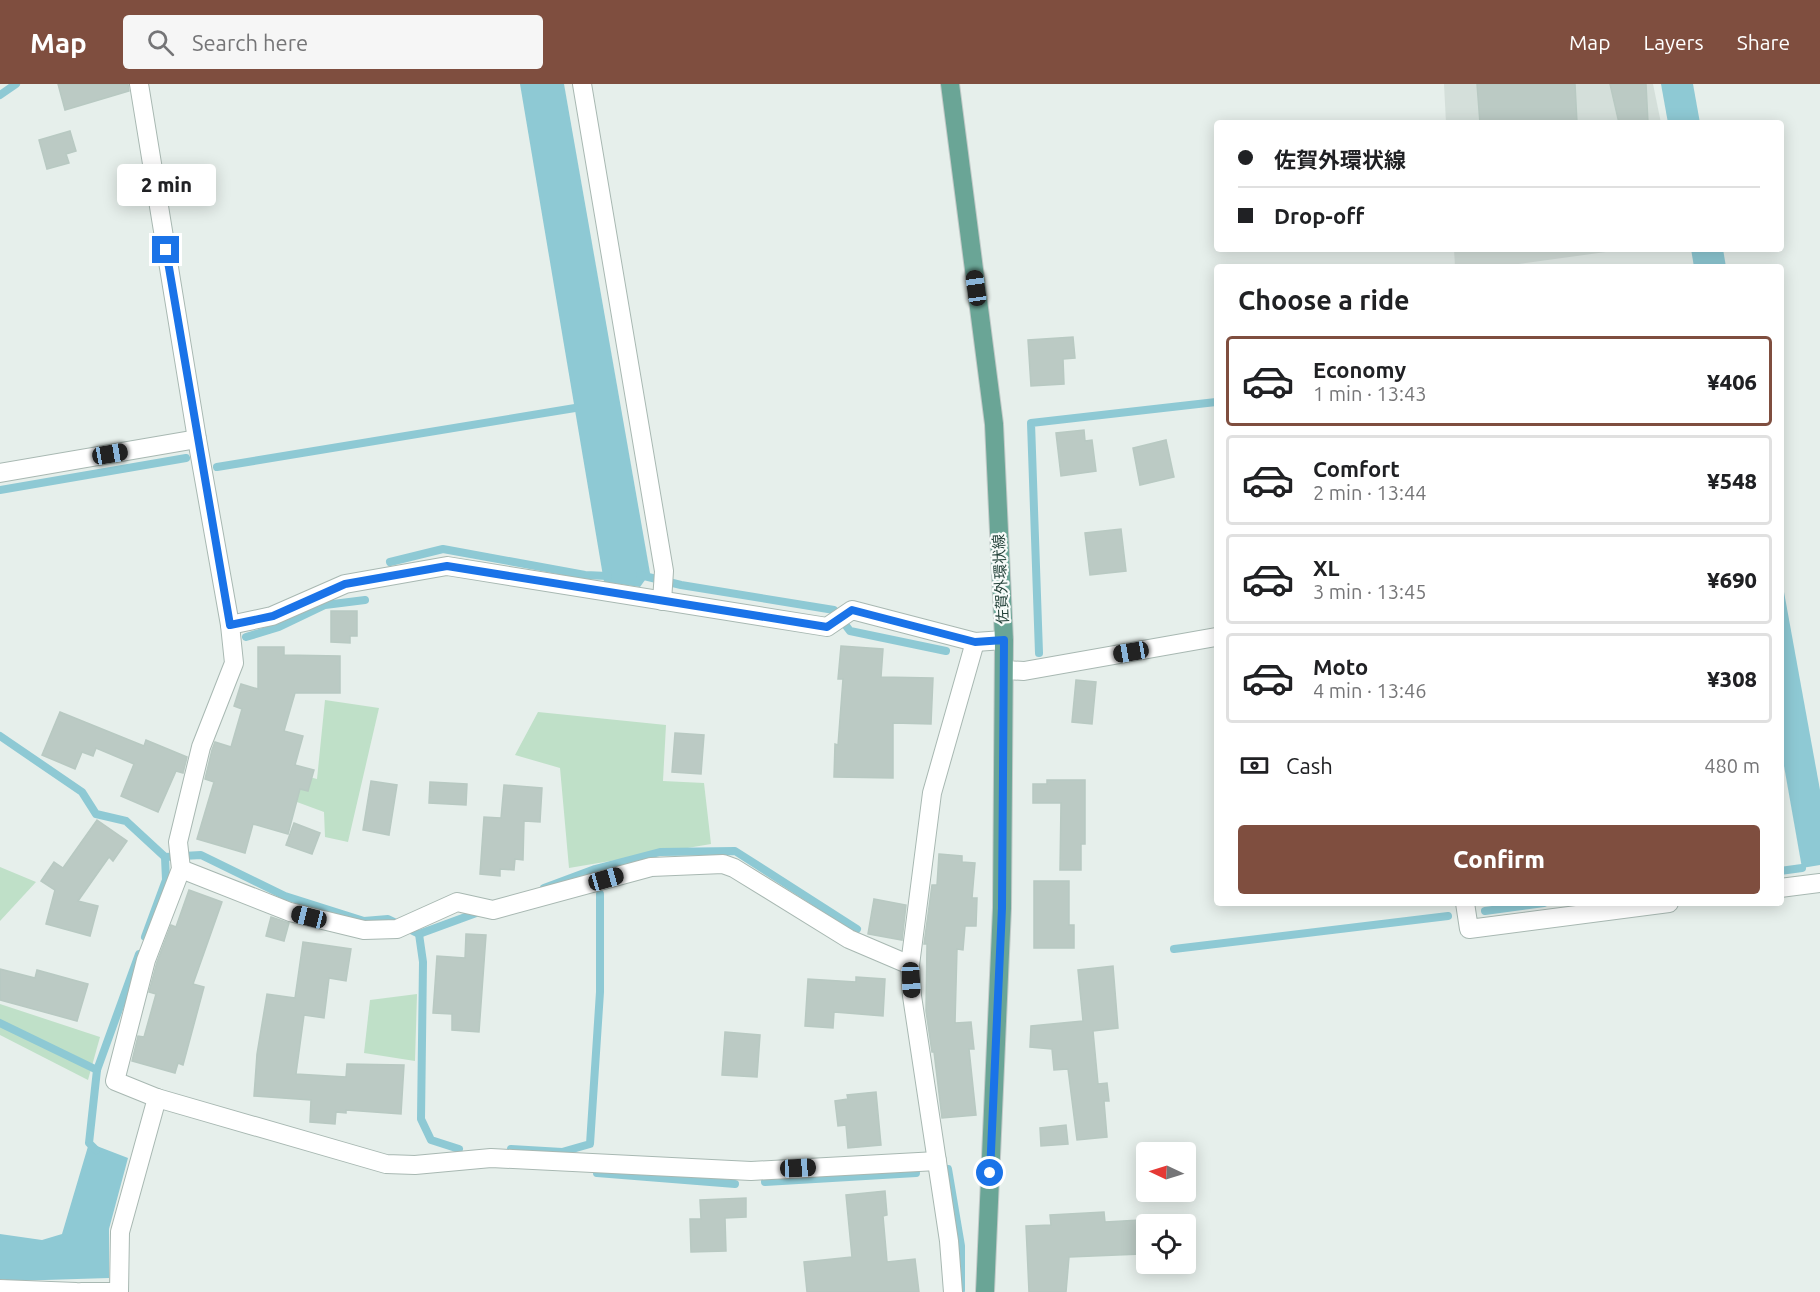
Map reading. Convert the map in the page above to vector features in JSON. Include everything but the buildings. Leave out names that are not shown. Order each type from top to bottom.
[{"type":"main road","name":"佐賀外環状線","points":[[950,84],[994,424],[1005,670],[1002,908],[985,1292]]},
{"type":"street","points":[[139,84],[230,625],[234,663],[201,747],[178,842],[181,869],[146,960],[115,1081],[157,1098],[386,1164],[415,1165],[491,1158],[554,1163],[602,1162],[752,1171],[937,1161]]},
{"type":"street","points":[[582,84],[664,571],[662,601]]},
{"type":"street","points":[[0,473],[197,439]]},
{"type":"street","points":[[230,625],[273,616],[345,584],[447,566],[827,627],[852,610],[975,642],[1004,640]]},
{"type":"street","points":[[1005,670],[1024,671],[1214,637]]},
{"type":"street","points":[[953,1292],[949,1240],[912,996],[910,965],[932,793],[975,642]]},
{"type":"street","points":[[181,869],[290,912],[364,930],[405,926],[457,902],[485,908],[651,867],[723,864],[734,868],[849,939],[910,965]]},
{"type":"street","points":[[1784,888],[1820,883]]},
{"type":"street","points":[[1465,906],[1469,929],[1646,906]]},
{"type":"street","points":[[0,1289],[119,1292],[120,1232],[157,1098]]},
{"type":"shaded area","points":[[1444,84],[1653,84],[1660,120],[1446,120]]},
{"type":"shaded area","points":[[1454,252],[1606,252],[1518,264],[1455,264]]},
{"type":"green space","points":[[325,700],[379,708],[348,842],[325,837],[324,812],[259,788],[267,766],[317,779]]},
{"type":"green space","points":[[538,712],[666,725],[663,781],[704,783],[711,844],[569,868],[560,768],[515,755]]},
{"type":"green space","points":[[0,867],[36,882],[0,921]]},
{"type":"green space","points":[[417,994],[415,1061],[364,1053],[370,1000]]},
{"type":"green space","points":[[0,1004],[100,1037],[88,1080],[0,1035]]},
{"type":"water","points":[[520,84],[564,84],[650,573],[640,587],[604,582]]},
{"type":"water","points":[[1661,84],[1693,84],[1699,120],[1667,120]]},
{"type":"water","points":[[1692,252],[1724,252],[1726,264],[1694,264]]},
{"type":"water","points":[[1784,592],[1820,790],[1820,865],[1802,868],[1784,766]]},
{"type":"water","points":[[89,1143],[128,1158],[109,1229],[109,1278],[13,1281],[0,1279],[0,1234],[42,1240],[62,1234]]},
{"type":"waterway","points":[[0,95],[16,84]]},
{"type":"waterway","points":[[1039,653],[1031,423],[1214,402]]},
{"type":"waterway","points":[[217,467],[575,408]]},
{"type":"waterway","points":[[0,490],[186,458]]},
{"type":"waterway","points":[[390,562],[443,549],[585,575],[608,576]]},
{"type":"waterway","points":[[640,575],[681,585],[834,610],[850,631],[946,651]]},
{"type":"waterway","points":[[246,637],[279,627],[325,605],[365,600]]},
{"type":"waterway","points":[[0,736],[82,792],[96,814],[126,821],[165,857],[201,855],[285,896],[364,921],[388,919],[419,934],[479,912]]},
{"type":"waterway","points":[[544,888],[595,869],[660,852],[735,851],[857,929]]},
{"type":"waterway","points":[[145,937],[166,880],[165,857]]},
{"type":"waterway","points":[[1784,870],[1802,868]]},
{"type":"waterway","points":[[511,1149],[562,1152],[590,1144],[600,992],[600,894]]},
{"type":"waterway","points":[[1485,911],[1522,906]]},
{"type":"waterway","points":[[1174,949],[1448,916]]},
{"type":"waterway","points":[[419,934],[423,962],[421,1119],[431,1140],[459,1149]]},
{"type":"waterway","points":[[96,1150],[89,1143],[97,1070],[139,954]]},
{"type":"waterway","points":[[0,1023],[97,1070]]},
{"type":"waterway","points":[[948,1169],[961,1246],[961,1290]]},
{"type":"waterway","points":[[597,1173],[735,1184]]},
{"type":"waterway","points":[[765,1182],[916,1173]]},
{"type":"route","points":[[166,250],[230,625],[273,616],[345,584],[447,566],[827,627],[852,610],[975,642],[1004,640],[1002,908],[990,1173]]}]
